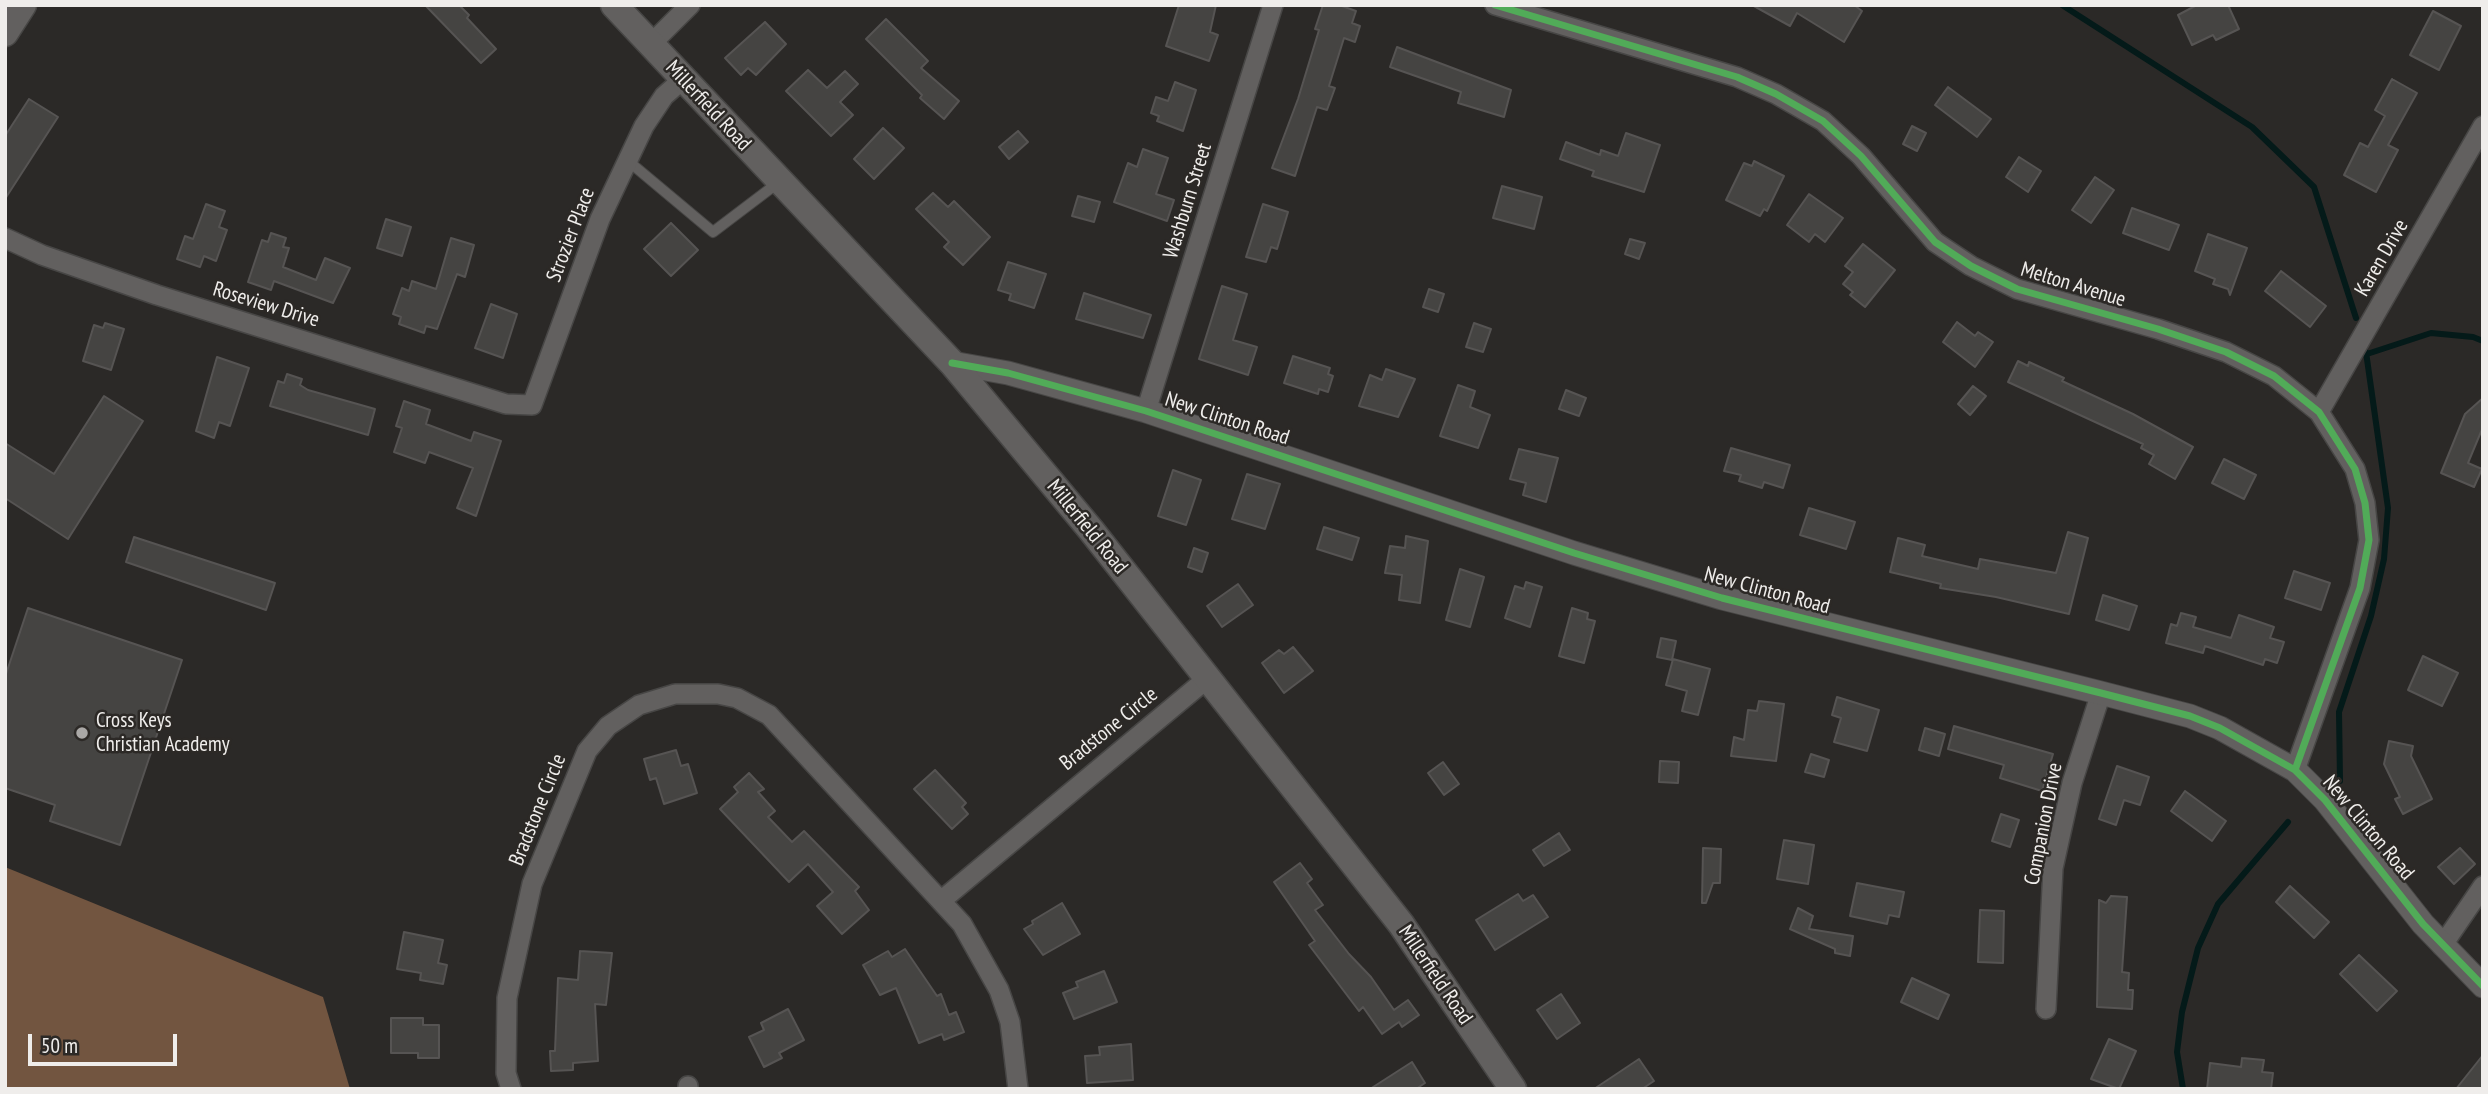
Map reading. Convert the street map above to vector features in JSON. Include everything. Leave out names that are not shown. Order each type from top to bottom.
[{"type":"main road","points":[[5,33],[23,5]]},
{"type":"main road","name":"Millerfield Road","points":[[614,5],[952,363],[1209,677],[1401,925],[1513,1089]]},
{"type":"street","points":[[651,44],[690,5]]},
{"type":"street","name":"Washburn Street","points":[[1146,411],[1273,5]]},
{"type":"street","name":"Melton Avenue","points":[[1495,5],[1737,77],[1776,94],[1823,121],[1861,156],[1935,242],[1971,266],[2017,289],[2158,329],[2226,352],[2274,376],[2319,412],[2355,469],[2365,503],[2369,540],[2360,589],[2295,770]]},
{"type":"street","name":"Strozier Place","points":[[516,405],[532,405],[600,219],[627,160],[664,96],[682,80]]},
{"type":"street","name":"Karen Drive","points":[[2319,412],[2483,126]]},
{"type":"street","name":"Roseview Drive","points":[[5,238],[42,254],[170,299],[516,405]]},
{"type":"street","name":"New Clinton Road","points":[[952,363],[1008,373],[1146,411],[1561,549],[1722,598],[2190,716],[2220,728],[2295,770],[2354,833],[2442,946],[2483,986]]},
{"type":"street","name":"Bradstone Circle","points":[[942,900],[1209,677]]},
{"type":"street","name":"Companion Drive","points":[[2046,1009],[2053,868],[2072,783],[2101,693]]},
{"type":"street","name":"Bradstone Circle","points":[[511,1089],[506,1073],[507,998],[532,884],[587,751],[608,726],[639,705],[675,694],[718,694],[737,698],[769,715],[942,900],[962,924],[999,990],[1014,1043],[1018,1089]]},
{"type":"street","points":[[2442,946],[2483,886]]},
{"type":"lane","points":[[627,160],[713,232],[779,182]]},
{"type":"shaded area","points":[[5,867],[323,997],[350,1089],[5,1089]]},
{"type":"building","points":[[425,5],[459,5],[469,15],[467,18],[496,49],[481,63]]},
{"type":"building","points":[[1179,5],[1216,5],[1210,32],[1218,35],[1209,61],[1166,46]]},
{"type":"building","points":[[1323,5],[1339,5],[1356,11],[1352,23],[1360,26],[1355,42],[1344,38],[1329,86],[1335,88],[1327,110],[1317,107],[1295,176],[1272,168],[1298,99],[1319,30],[1315,29]]},
{"type":"building","points":[[1752,5],[1854,5],[1862,11],[1844,42],[1797,13],[1790,26]]},
{"type":"building","points":[[2197,5],[2228,5],[2239,29],[2216,40],[2213,35],[2192,45],[2178,15]]},
{"type":"building","points":[[2433,11],[2461,26],[2439,70],[2410,55]]},
{"type":"building","points":[[886,19],[928,61],[921,68],[959,101],[944,119],[920,98],[922,95],[866,39]]},
{"type":"building","points":[[765,22],[786,44],[756,75],[748,68],[741,75],[725,58]]},
{"type":"building","points":[[1397,47],[1511,90],[1504,117],[1458,103],[1461,92],[1390,67]]},
{"type":"building","points":[[808,70],[827,88],[845,71],[858,84],[840,102],[853,115],[831,136],[786,91]]},
{"type":"building","points":[[2392,79],[2417,93],[2388,145],[2398,150],[2376,192],[2344,175],[2360,143],[2368,147],[2385,116],[2375,110]]},
{"type":"building","points":[[1175,82],[1196,90],[1183,131],[1157,121],[1159,116],[1151,113],[1156,97],[1168,101]]},
{"type":"building","points":[[1948,87],[1991,119],[1977,137],[1935,105]]},
{"type":"building","points":[[29,99],[58,117],[5,199],[5,136]]},
{"type":"building","points":[[1912,126],[1926,133],[1917,151],[1903,144]]},
{"type":"building","points":[[883,128],[904,148],[874,179],[854,159]]},
{"type":"building","points":[[1018,131],[1028,142],[1009,159],[999,147]]},
{"type":"building","points":[[1626,133],[1660,145],[1644,192],[1592,176],[1594,171],[1560,159],[1566,142],[1600,155],[1601,150],[1618,156]]},
{"type":"building","points":[[1143,149],[1168,158],[1156,194],[1174,200],[1167,221],[1114,202],[1128,163],[1137,167]]},
{"type":"building","points":[[2019,157],[2041,171],[2028,192],[2006,177]]},
{"type":"building","points":[[1754,161],[1784,176],[1767,211],[1764,209],[1760,216],[1726,200],[1744,163],[1752,166]]},
{"type":"building","points":[[2095,177],[2114,190],[2091,223],[2072,210]]},
{"type":"building","points":[[1502,186],[1542,197],[1534,229],[1493,218]]},
{"type":"building","points":[[933,193],[948,207],[954,201],[990,237],[963,265],[944,247],[949,242],[916,209]]},
{"type":"building","points":[[1809,194],[1843,218],[1825,242],[1815,234],[1809,242],[1787,225]]},
{"type":"building","points":[[1078,196],[1100,202],[1094,222],[1072,216]]},
{"type":"building","points":[[206,204],[225,211],[219,227],[227,230],[216,261],[204,256],[200,267],[177,259],[185,236],[193,239]]},
{"type":"building","points":[[1263,204],[1288,212],[1277,249],[1271,247],[1266,262],[1246,257]]},
{"type":"building","points":[[2132,208],[2179,225],[2169,250],[2123,233]]},
{"type":"building","points":[[386,219],[411,227],[402,256],[377,248]]},
{"type":"building","points":[[671,223],[698,250],[671,276],[644,249]]},
{"type":"building","points":[[271,233],[286,238],[283,247],[289,248],[283,267],[316,280],[325,258],[350,268],[333,303],[274,281],[271,290],[248,282],[262,240],[268,242]]},
{"type":"building","points":[[2208,234],[2247,248],[2230,295],[2228,289],[2213,284],[2215,279],[2195,271]]},
{"type":"building","points":[[451,238],[474,245],[465,277],[457,274],[437,329],[426,326],[424,333],[399,324],[401,317],[393,314],[402,288],[409,291],[412,281],[436,289]]},
{"type":"building","points":[[1630,239],[1645,243],[1639,259],[1625,254]]},
{"type":"building","points":[[1863,244],[1895,270],[1865,307],[1850,295],[1853,292],[1843,284],[1853,272],[1845,266]]},
{"type":"building","points":[[1008,262],[1046,274],[1034,308],[1009,300],[1011,294],[998,290]]},
{"type":"building","points":[[2281,271],[2326,306],[2310,327],[2265,291]]},
{"type":"building","points":[[1222,286],[1247,294],[1233,340],[1257,347],[1248,375],[1199,359]]},
{"type":"building","points":[[1429,289],[1444,294],[1438,312],[1423,307]]},
{"type":"building","points":[[1084,293],[1151,315],[1143,338],[1076,319]]},
{"type":"building","points":[[491,304],[517,314],[503,358],[475,348]]},
{"type":"building","points":[[1957,322],[1975,336],[1978,332],[1993,342],[1975,367],[1943,342]]},
{"type":"building","points":[[105,323],[124,329],[111,370],[83,361],[94,325],[103,328]]},
{"type":"building","points":[[1474,323],[1491,329],[1483,352],[1466,347]]},
{"type":"building","points":[[1293,356],[1330,368],[1328,374],[1333,376],[1328,392],[1319,389],[1318,394],[1284,383]]},
{"type":"building","points":[[217,357],[249,368],[230,426],[219,422],[214,438],[196,431]]},
{"type":"building","points":[[2018,361],[2028,366],[2029,362],[2064,378],[2062,381],[2133,414],[2193,447],[2175,479],[2149,464],[2154,455],[2141,448],[2143,444],[2008,382]]},
{"type":"building","points":[[1386,369],[1415,379],[1398,417],[1359,406],[1370,375],[1382,380]]},
{"type":"building","points":[[287,374],[302,379],[300,385],[308,390],[375,409],[368,435],[270,406],[278,381],[284,383]]},
{"type":"building","points":[[1458,385],[1475,391],[1470,407],[1490,415],[1478,448],[1440,436]]},
{"type":"building","points":[[1973,386],[1986,396],[1970,415],[1958,404]]},
{"type":"building","points":[[1566,390],[1586,398],[1579,416],[1559,409]]},
{"type":"building","points":[[104,396],[143,421],[68,539],[5,498],[5,443],[54,474]]},
{"type":"building","points":[[2483,398],[2483,427],[2468,463],[2482,469],[2474,487],[2441,473],[2465,414]]},
{"type":"building","points":[[404,401],[430,410],[426,424],[471,441],[474,432],[501,441],[476,516],[457,508],[473,468],[429,452],[425,463],[394,452],[402,428],[396,426]]},
{"type":"building","points":[[1731,448],[1790,465],[1783,488],[1764,482],[1762,488],[1739,481],[1741,475],[1724,471]]},
{"type":"building","points":[[1519,449],[1558,458],[1546,502],[1523,495],[1526,483],[1510,479]]},
{"type":"building","points":[[2224,459],[2256,475],[2244,499],[2212,483]]},
{"type":"building","points":[[1173,470],[1201,480],[1186,525],[1158,516]]},
{"type":"building","points":[[1247,474],[1280,484],[1265,529],[1232,519]]},
{"type":"building","points":[[1809,508],[1855,522],[1846,549],[1800,535]]},
{"type":"building","points":[[1324,527],[1359,538],[1352,560],[1317,549]]},
{"type":"building","points":[[2068,532],[2088,538],[2069,614],[1996,597],[1940,588],[1941,584],[1890,572],[1898,538],[1925,545],[1922,556],[1978,569],[1980,559],[2056,573]]},
{"type":"building","points":[[1406,536],[1428,541],[1420,603],[1399,600],[1402,575],[1385,573],[1390,546],[1405,548]]},
{"type":"building","points":[[134,537],[275,583],[266,610],[126,562]]},
{"type":"building","points":[[1194,548],[1208,553],[1202,572],[1188,567]]},
{"type":"building","points":[[1460,569],[1484,577],[1470,627],[1446,620]]},
{"type":"building","points":[[2294,571],[2330,583],[2321,610],[2285,598]]},
{"type":"building","points":[[1526,582],[1542,587],[1530,627],[1505,618],[1515,586],[1524,589]]},
{"type":"building","points":[[1238,584],[1253,605],[1222,627],[1207,606]]},
{"type":"building","points":[[2103,595],[2137,606],[2129,630],[2096,620]]},
{"type":"building","name":"Cross Keys Christian Academy","points":[[28,608],[182,660],[120,845],[50,821],[55,805],[5,788],[5,677]]},
{"type":"building","points":[[1572,608],[1588,613],[1587,619],[1595,621],[1584,663],[1559,656]]},
{"type":"building","points":[[2181,613],[2196,617],[2193,627],[2231,638],[2239,615],[2274,627],[2270,638],[2284,642],[2277,663],[2265,659],[2263,665],[2205,646],[2203,653],[2166,643],[2171,624],[2177,626]]},
{"type":"building","points":[[1661,638],[1676,641],[1672,660],[1657,657]]},
{"type":"building","points":[[1293,647],[1313,671],[1284,693],[1262,663],[1279,650],[1284,654]]},
{"type":"building","points":[[2423,656],[2458,673],[2442,706],[2408,690]]},
{"type":"building","points":[[1673,659],[1710,669],[1698,715],[1682,711],[1687,691],[1666,685]]},
{"type":"building","points":[[1837,697],[1879,710],[1867,751],[1834,742],[1841,718],[1832,715]]},
{"type":"building","points":[[1759,701],[1784,704],[1776,761],[1731,756],[1734,737],[1744,740],[1748,710],[1757,711]]},
{"type":"building","points":[[1954,726],[2053,754],[2042,791],[2000,778],[2004,765],[1948,749]]},
{"type":"building","points":[[1925,728],[1945,734],[1939,756],[1919,750]]},
{"type":"building","points":[[2389,741],[2413,746],[2411,756],[2432,799],[2403,814],[2395,799],[2400,797],[2384,764]]},
{"type":"building","points":[[676,750],[681,766],[688,764],[697,793],[664,804],[656,778],[650,780],[644,759]]},
{"type":"building","points":[[1811,754],[1829,760],[1824,777],[1805,772]]},
{"type":"building","points":[[1660,761],[1679,762],[1678,783],[1659,782]]},
{"type":"building","points":[[1443,762],[1459,784],[1444,795],[1428,773]]},
{"type":"building","points":[[2117,766],[2149,777],[2140,805],[2124,800],[2116,825],[2099,819]]},
{"type":"building","points":[[935,770],[966,803],[962,807],[968,814],[952,829],[914,789]]},
{"type":"building","points":[[749,773],[764,789],[758,792],[775,811],[768,817],[792,842],[804,831],[859,887],[855,891],[869,910],[842,934],[817,906],[833,892],[808,864],[789,882],[720,809],[738,792],[734,787]]},
{"type":"building","points":[[2185,791],[2226,821],[2212,841],[2171,811]]},
{"type":"building","points":[[2001,814],[2019,820],[2010,847],[1992,841]]},
{"type":"building","points":[[1559,833],[1570,850],[1544,866],[1533,850]]},
{"type":"building","points":[[1784,840],[1814,845],[1808,884],[1777,879]]},
{"type":"building","points":[[1703,848],[1721,849],[1720,883],[1713,883],[1706,903],[1702,903]]},
{"type":"building","points":[[2460,848],[2475,864],[2454,884],[2438,867]]},
{"type":"building","points":[[1300,863],[1312,879],[1307,883],[1323,905],[1315,910],[1349,954],[1371,977],[1394,1010],[1408,1000],[1419,1015],[1402,1027],[1399,1022],[1382,1034],[1363,1007],[1359,1011],[1309,945],[1315,941],[1274,882]]},
{"type":"building","points":[[1857,883],[1904,892],[1899,917],[1889,915],[1887,924],[1850,916]]},
{"type":"building","points":[[2290,886],[2329,922],[2314,938],[2276,902]]},
{"type":"building","points":[[1518,894],[1523,901],[1533,895],[1548,917],[1495,950],[1476,920]]},
{"type":"building","points":[[2111,896],[2127,897],[2122,972],[2129,973],[2128,990],[2133,990],[2132,1009],[2097,1007],[2099,900],[2106,903]]},
{"type":"building","points":[[1062,903],[1080,934],[1043,955],[1024,929]]},
{"type":"building","points":[[1798,908],[1813,916],[1809,929],[1853,936],[1850,956],[1835,953],[1835,949],[1790,929]]},
{"type":"building","points":[[1980,910],[2004,911],[2003,963],[1978,962]]},
{"type":"building","points":[[404,932],[443,940],[438,963],[447,965],[443,984],[420,980],[421,973],[397,969]]},
{"type":"building","points":[[905,949],[937,996],[941,994],[949,1015],[956,1012],[964,1032],[944,1040],[942,1034],[919,1043],[896,988],[880,995],[863,965],[888,951],[892,957]]},
{"type":"building","points":[[580,951],[612,953],[606,1005],[595,1004],[598,1061],[573,1063],[573,1070],[551,1071],[550,1051],[555,1051],[558,978],[578,980]]},
{"type":"building","points":[[2359,955],[2397,991],[2377,1011],[2340,974]]},
{"type":"building","points":[[1104,971],[1117,1002],[1074,1019],[1063,993],[1078,987],[1076,982]]},
{"type":"building","points":[[1912,978],[1949,995],[1938,1019],[1901,1002]]},
{"type":"building","points":[[1561,994],[1580,1023],[1557,1039],[1537,1010]]},
{"type":"building","points":[[788,1009],[804,1040],[779,1053],[782,1058],[764,1067],[749,1037],[764,1030],[761,1023]]},
{"type":"building","points":[[391,1018],[423,1018],[423,1025],[439,1025],[439,1058],[418,1058],[418,1053],[391,1053]]},
{"type":"building","points":[[2109,1039],[2136,1051],[2119,1089],[2091,1079]]},
{"type":"building","points":[[1131,1044],[1133,1080],[1087,1083],[1085,1056],[1100,1055],[1099,1047]]},
{"type":"building","points":[[2483,1055],[2483,1089],[2456,1089]]},
{"type":"building","points":[[2242,1058],[2264,1060],[2262,1072],[2273,1073],[2271,1089],[2207,1089],[2210,1063],[2241,1067]]},
{"type":"building","points":[[1639,1059],[1654,1081],[1642,1089],[1594,1089]]},
{"type":"building","points":[[1412,1062],[1425,1083],[1416,1089],[1370,1089]]},
{"type":"waterway","points":[[2062,5],[2252,127],[2314,187],[2356,318]]},
{"type":"waterway","points":[[2367,354],[2431,333],[2473,337],[2483,341]]},
{"type":"waterway","points":[[2340,781],[2339,712],[2371,616],[2384,559],[2388,508],[2366,352]]},
{"type":"waterway","points":[[2183,1089],[2177,1052],[2182,1012],[2198,948],[2218,904],[2288,822]]},
{"type":"cycle path","points":[[1495,5],[1737,77],[1776,94],[1823,121],[1861,156],[1935,242],[1971,266],[2017,289],[2158,329],[2226,352],[2274,376],[2319,412],[2355,469],[2365,503],[2369,540],[2360,588],[2295,770]]},
{"type":"cycle path","points":[[952,363],[1008,373],[1146,411],[1574,553],[1722,598],[2190,716],[2220,728],[2295,770],[2325,800],[2423,924],[2483,986]]},
{"type":"place","name":"Cross Keys Christian Academy","points":[[82,733]]}]
